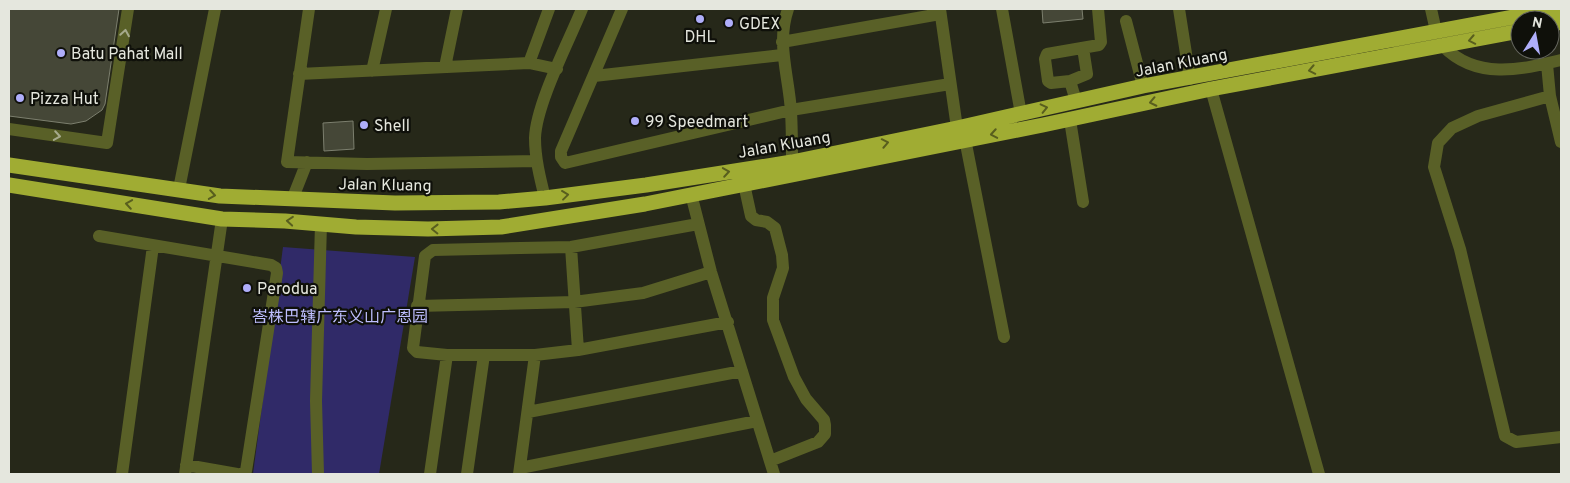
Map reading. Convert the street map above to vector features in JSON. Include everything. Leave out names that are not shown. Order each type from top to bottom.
[{"type":"highway","name":"Jalan Kluang","points":[[9,186],[222,219],[356,227],[458,229],[501,227],[579,216],[744,184],[961,134],[1021,114],[1143,86],[1190,79],[1556,9]]},
{"type":"highway","name":"Jalan Kluang","points":[[9,165],[220,196],[363,202],[499,202],[545,198],[646,185],[961,134],[1070,120],[1211,89],[1510,32]]},
{"type":"highway","points":[[356,227],[368,222],[376,214],[376,210],[371,205],[363,202]]},
{"type":"highway","points":[[499,202],[486,211],[484,220],[501,227]]},
{"type":"street","points":[[9,129],[107,143],[128,9]]},
{"type":"street","points":[[179,189],[215,9]]},
{"type":"street","points":[[309,9],[286,160],[289,163],[367,164],[536,161]]},
{"type":"street","points":[[372,71],[386,9]]},
{"type":"street","points":[[445,67],[458,9]]},
{"type":"street","points":[[529,63],[549,9]]},
{"type":"street","points":[[545,198],[536,161],[535,136],[544,100],[582,9]]},
{"type":"street","points":[[622,9],[561,151],[561,156],[565,163],[791,110],[950,84]]},
{"type":"street","points":[[788,9],[782,49],[791,110],[792,162]]},
{"type":"street","points":[[1002,9],[1021,114]]},
{"type":"street","points":[[1083,48],[1087,74],[1070,81],[1051,83],[1048,81],[1045,59],[1047,54],[1099,45],[1101,42],[1098,9]]},
{"type":"street","points":[[1179,9],[1190,79]]},
{"type":"street","points":[[1431,9],[1436,31]]},
{"type":"street","points":[[594,76],[782,49],[940,11],[950,84],[1004,337]]},
{"type":"street","points":[[1126,21],[1143,86]]},
{"type":"street","points":[[1443,46],[1450,53],[1476,67],[1493,71],[1547,64],[1561,60]]},
{"type":"street","points":[[300,74],[529,63],[557,69]]},
{"type":"street","points":[[1547,64],[1550,96],[1560,128],[1561,142]]},
{"type":"street","points":[[1070,81],[1076,101]]},
{"type":"street","points":[[1211,89],[1319,474]]},
{"type":"street","points":[[1550,96],[1478,116],[1452,128],[1438,142],[1434,167],[1460,249],[1505,436],[1516,442],[1561,437]]},
{"type":"street","points":[[1070,120],[1083,202]]},
{"type":"street","points":[[292,200],[307,162]]},
{"type":"street","points":[[744,184],[751,216],[756,220],[767,222],[775,228],[782,256],[783,268],[773,298],[773,320],[794,377],[806,399],[824,420],[825,425],[825,434],[818,442],[770,461]]},
{"type":"street","points":[[690,194],[711,272],[774,474]]},
{"type":"street","points":[[222,219],[186,470],[237,474]]},
{"type":"street","points":[[318,474],[316,401],[321,224]]},
{"type":"street","points":[[698,224],[571,247],[433,250],[425,256],[413,348],[417,352],[446,355],[535,355],[578,350],[728,322]]},
{"type":"street","points":[[456,250],[458,229]]},
{"type":"street","points":[[99,236],[271,265],[277,273],[246,471],[241,474]]},
{"type":"street","points":[[122,474],[153,246]]},
{"type":"street","points":[[571,247],[578,350]]},
{"type":"street","points":[[418,306],[574,302],[642,293],[711,272]]},
{"type":"street","points":[[430,474],[446,355]]},
{"type":"street","points":[[535,355],[520,471],[757,421]]},
{"type":"street","points":[[467,474],[484,356]]},
{"type":"street","points":[[528,412],[742,371]]},
{"type":"green space","name":"峇株巴辖广东义山广恩园","points":[[283,247],[415,257],[379,474],[253,474]]},
{"type":"building","name":"Batu Pahat Mall","points":[[9,9],[119,9],[105,104],[102,110],[86,121],[71,124],[9,116]]},
{"type":"building","points":[[1042,9],[1082,9],[1083,19],[1043,23]]},
{"type":"building","points":[[353,121],[354,149],[324,151],[323,123]]},
{"type":"place","name":"DHL","points":[[700,19]]},
{"type":"place","name":"GDEX","points":[[729,23]]},
{"type":"place","name":"Batu Pahat Mall","points":[[61,53]]},
{"type":"place","name":"Pizza Hut","points":[[20,98]]},
{"type":"place","name":"99 Speedmart","points":[[635,121]]},
{"type":"place","name":"Shell","points":[[364,125]]},
{"type":"place","name":"Perodua","points":[[247,288]]}]
